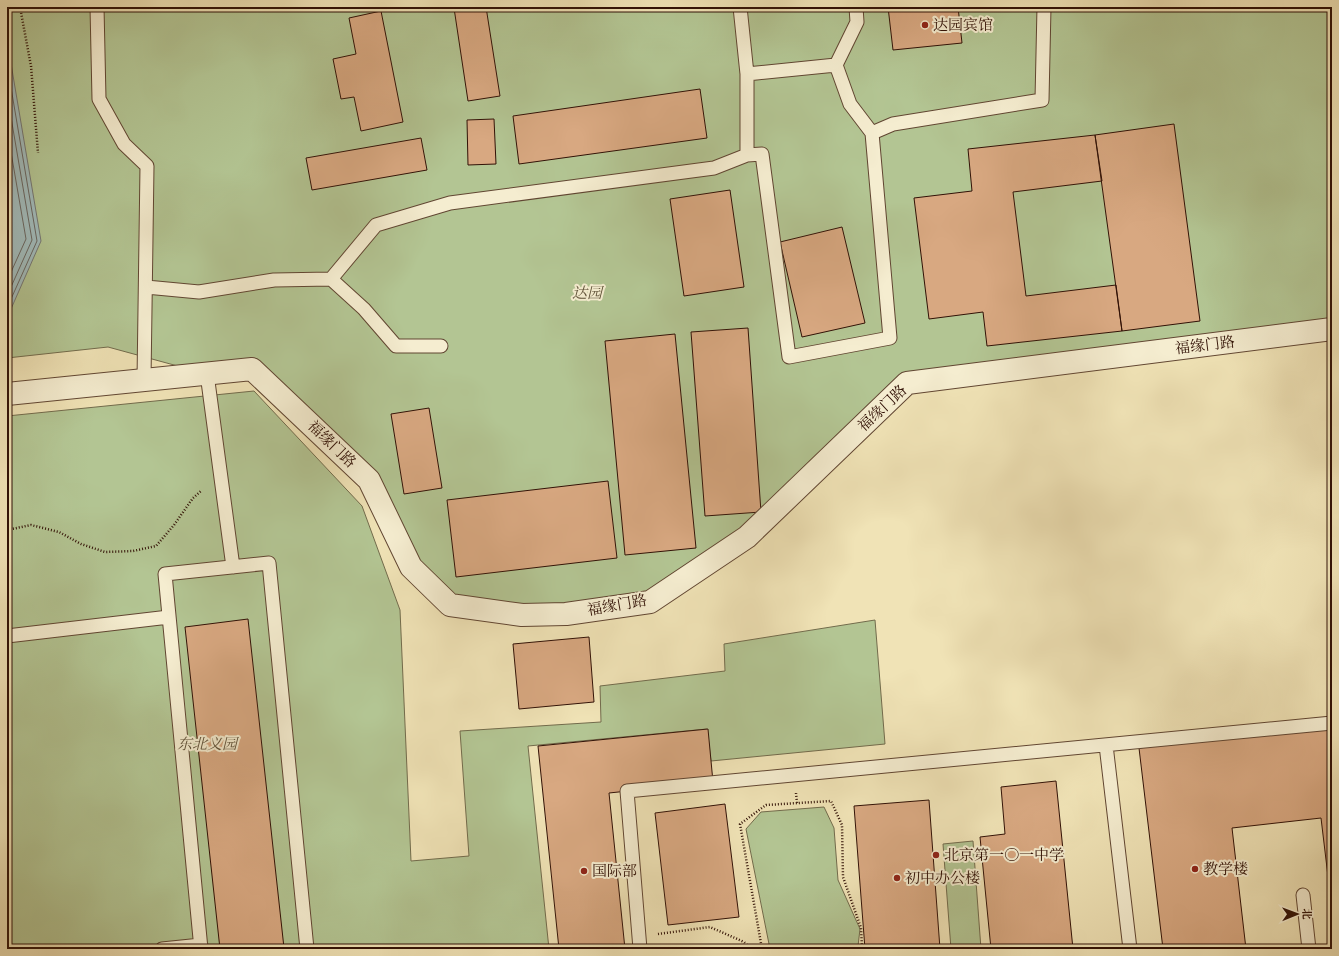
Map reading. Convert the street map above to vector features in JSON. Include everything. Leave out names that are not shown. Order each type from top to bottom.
[{"type":"street","name":"福缘门路","points":[[7,394],[252,369],[369,480],[411,567],[450,605],[522,615],[566,614],[650,602],[746,537],[907,383],[1332,330]]},
{"type":"lane","points":[[97,7],[99,99],[124,144],[147,166],[144,380]]},
{"type":"lane","points":[[740,7],[747,74],[747,155]]},
{"type":"lane","points":[[331,279],[376,225],[450,203],[714,168],[747,155],[762,154],[789,357],[890,338],[872,133],[850,104],[836,65],[857,22],[856,7]]},
{"type":"lane","points":[[872,133],[892,124],[1042,100],[1044,7]]},
{"type":"lane","points":[[747,74],[836,65]]},
{"type":"lane","points":[[146,287],[199,292],[274,280],[331,279],[364,309],[396,346],[441,346]]},
{"type":"lane","points":[[207,374],[233,567]]},
{"type":"lane","points":[[162,949],[201,947],[165,574],[269,563],[307,949]]},
{"type":"lane","points":[[7,636],[169,617]]},
{"type":"lane","points":[[640,943],[627,791],[1332,723]]},
{"type":"lane","points":[[1106,745],[1130,949]]},
{"type":"lane","points":[[1303,895],[1309,949]]},
{"type":"path","points":[[20,7],[31,66],[38,153]]},
{"type":"path","points":[[7,530],[31,525],[59,532],[81,544],[105,552],[133,551],[156,546],[174,525],[193,498],[221,474]]},
{"type":"path","points":[[762,949],[740,824],[766,805],[831,801],[842,825],[843,877],[861,928],[862,947],[860,949]]},
{"type":"path","points":[[640,943],[710,927],[744,942],[751,949]]},
{"type":"green space","name":"达园","points":[[7,7],[1332,7],[1332,326],[907,383],[747,537],[650,602],[450,605],[411,567],[369,480],[252,369],[207,374],[108,347],[7,358]]},
{"type":"green space","name":"东北义园","points":[[254,391],[362,506],[400,610],[411,861],[469,856],[460,731],[601,722],[600,686],[725,671],[724,644],[875,620],[885,744],[711,761],[707,729],[528,746],[549,949],[7,949],[7,416]]},
{"type":"green space","points":[[824,807],[834,828],[838,880],[860,929],[858,946],[855,949],[770,949],[746,829],[761,812]]},
{"type":"green space","points":[[973,841],[981,949],[951,949],[943,844]]},
{"type":"water","points":[[7,40],[41,241],[7,318]]},
{"type":"building","points":[[486,7],[500,96],[468,101],[454,8]]},
{"type":"building","name":"达园宾馆","points":[[888,7],[958,7],[962,43],[893,50]]},
{"type":"building","name":"达园宾馆","points":[[977,7],[998,7],[977,9]]},
{"type":"building","points":[[381,11],[403,122],[361,131],[354,97],[341,99],[333,59],[356,54],[349,18]]},
{"type":"building","points":[[700,89],[707,138],[519,164],[513,116]]},
{"type":"building","points":[[494,119],[496,164],[468,165],[467,120]]},
{"type":"building","points":[[1174,124],[1200,321],[1122,331],[1095,135]]},
{"type":"building","points":[[1095,135],[1102,181],[1013,192],[1026,296],[1116,285],[1122,331],[987,346],[983,312],[929,319],[914,198],[972,191],[968,149]]},
{"type":"building","points":[[421,138],[427,170],[312,190],[306,158]]},
{"type":"building","points":[[730,190],[744,287],[684,296],[670,199]]},
{"type":"building","points":[[842,227],[865,323],[802,337],[780,242]]},
{"type":"building","points":[[748,328],[761,512],[705,516],[691,332]]},
{"type":"building","points":[[675,334],[696,548],[625,555],[605,341]]},
{"type":"building","points":[[429,408],[442,488],[404,494],[391,414]]},
{"type":"building","points":[[608,481],[617,558],[456,577],[447,500]]},
{"type":"building","points":[[248,619],[284,948],[277,949],[220,949],[185,627]]},
{"type":"building","points":[[589,637],[594,702],[519,709],[513,644]]},
{"type":"building","name":"教学楼","points":[[1332,725],[1332,910],[1321,818],[1232,828],[1246,949],[1163,949],[1139,748]]},
{"type":"building","name":"国际部","points":[[708,729],[713,782],[609,793],[625,949],[559,949],[538,746]]},
{"type":"building","points":[[1056,781],[1073,949],[991,949],[980,837],[1005,834],[1001,787]]},
{"type":"building","name":"初中办公楼","points":[[929,800],[940,949],[865,949],[854,806]]},
{"type":"building","points":[[725,804],[739,917],[668,925],[655,813]]},
{"type":"place","name":"达园宾馆","points":[[925,25]]},
{"type":"place","name":"北京第一〇一中学","points":[[936,855]]},
{"type":"place","name":"教学楼","points":[[1195,869]]},
{"type":"place","name":"国际部","points":[[584,871]]},
{"type":"place","name":"初中办公楼","points":[[897,878]]}]
